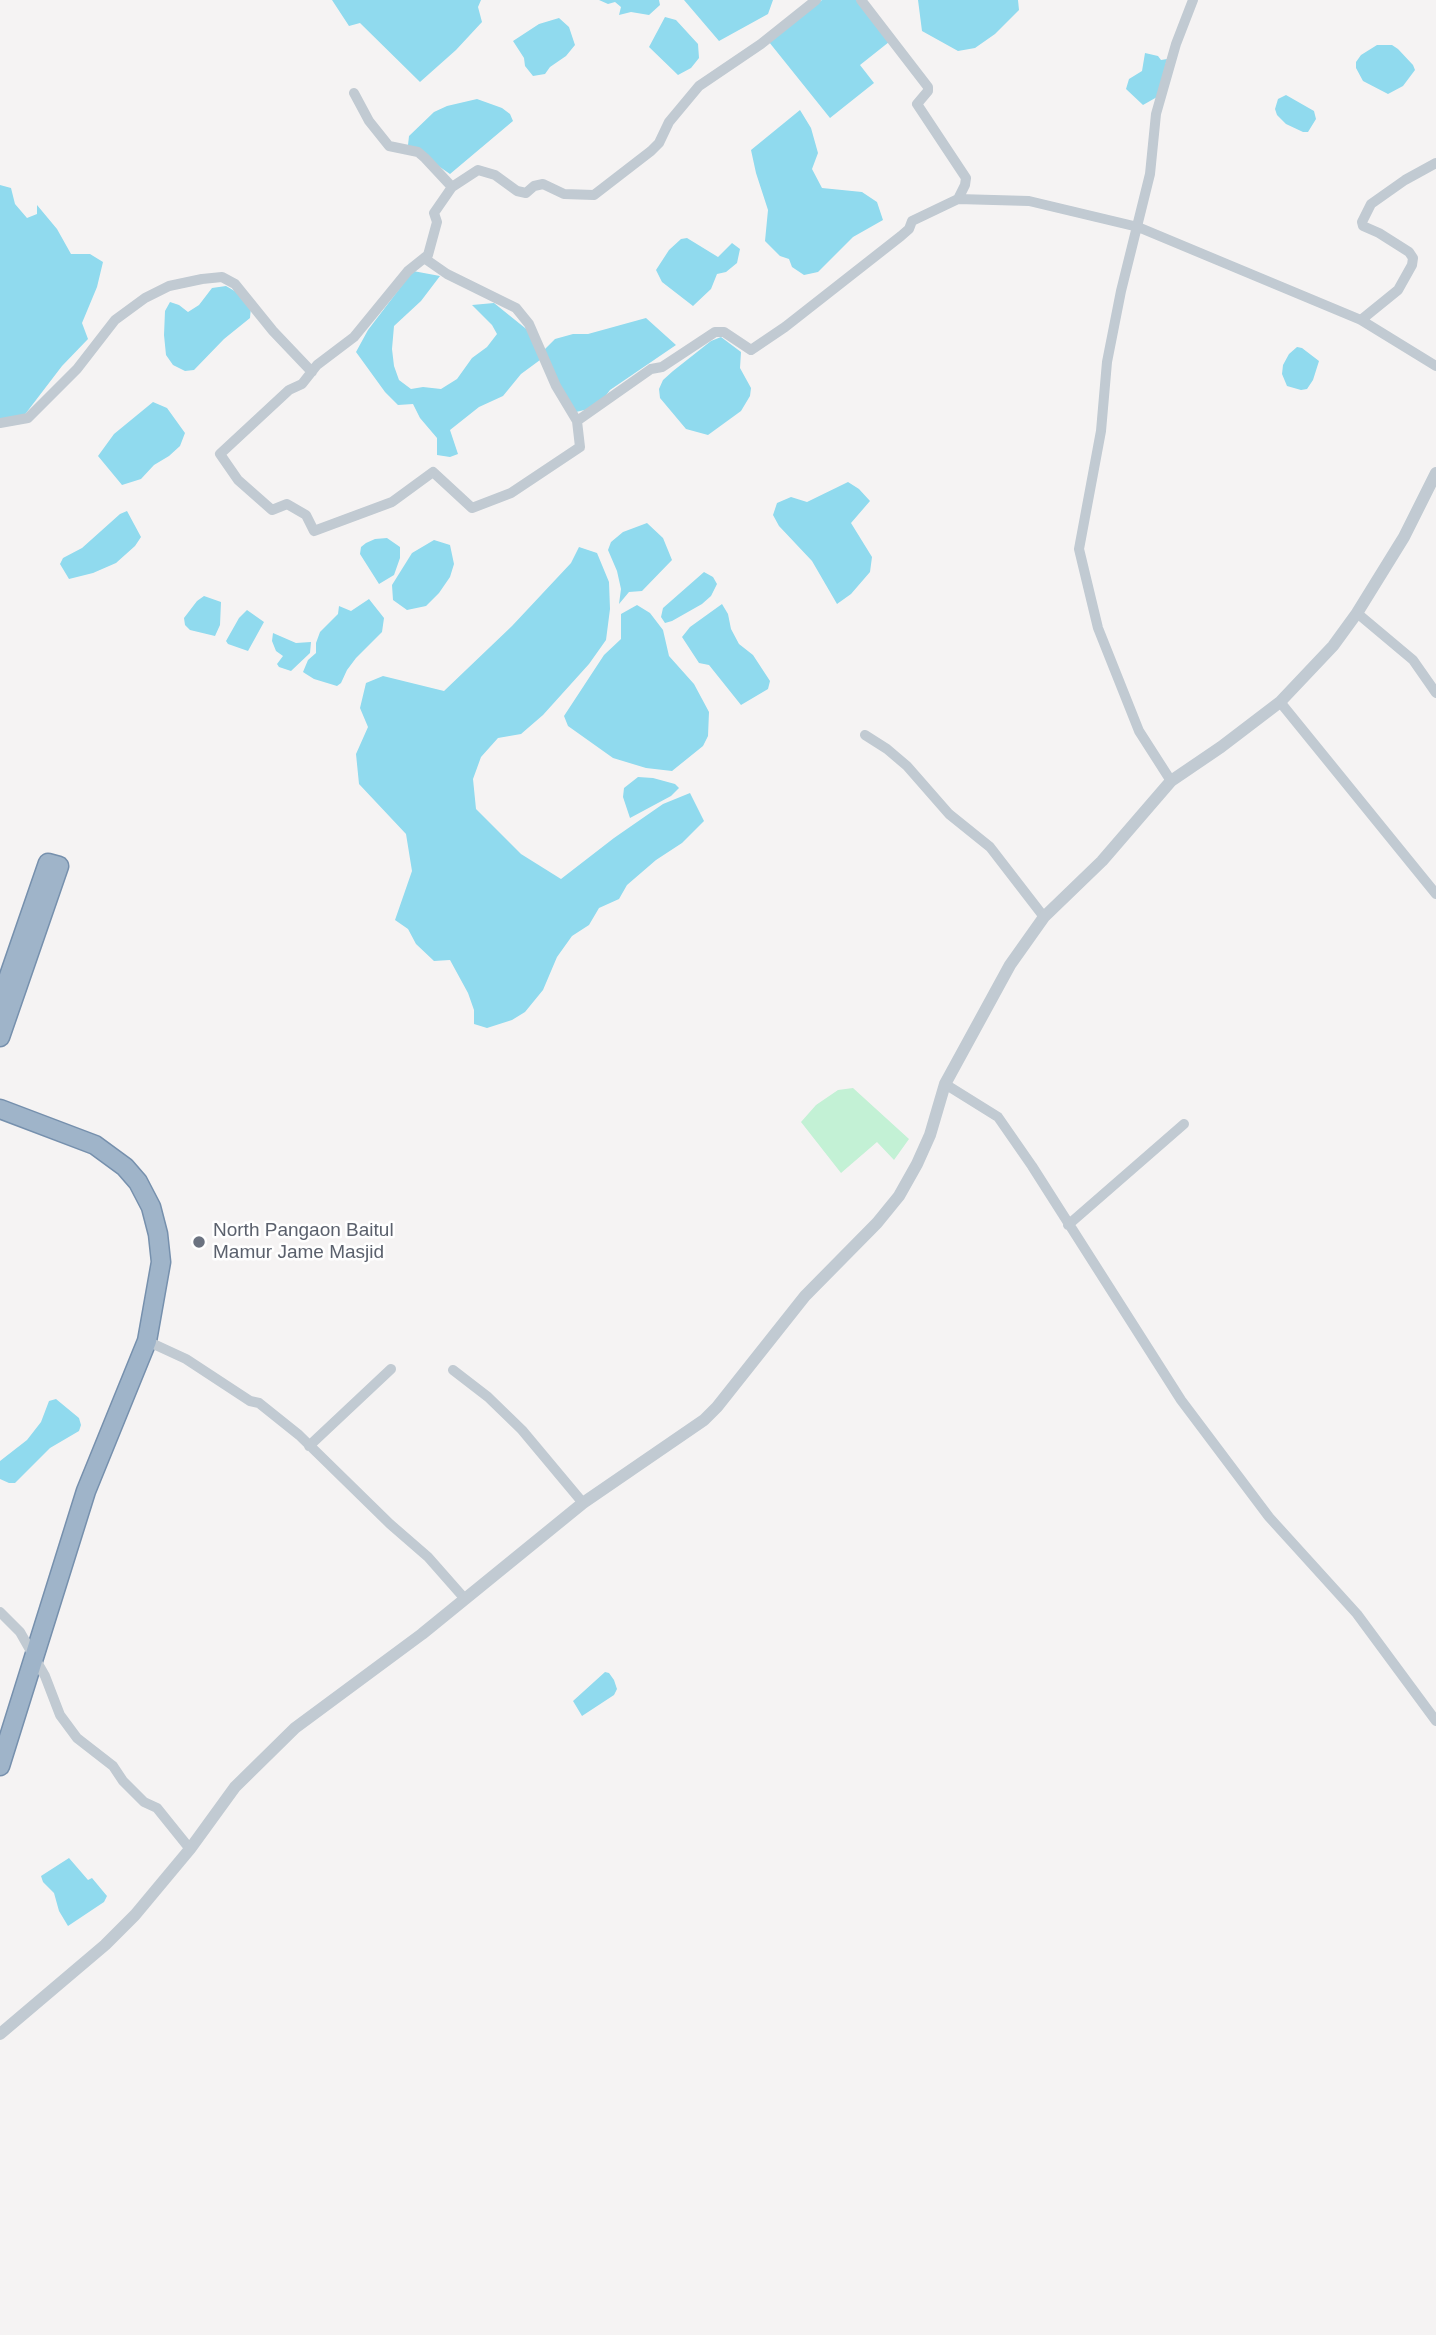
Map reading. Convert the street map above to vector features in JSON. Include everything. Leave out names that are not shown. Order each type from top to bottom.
[{"type":"highway","points":[[0,1002],[48,863],[59,866],[0,1037]]},
{"type":"highway","points":[[0,1097],[16,1108],[106,1143],[147,1188],[156,1207],[163,1235],[165,1270],[147,1341],[86,1491],[0,1766]]},
{"type":"highway","points":[[0,1109],[95,1145],[127,1166]]},
{"type":"street","points":[[424,258],[447,274],[516,308],[529,324],[556,386],[577,421],[580,447],[511,493],[472,508],[433,472],[392,502],[314,531],[306,515],[287,504],[272,510],[238,480],[220,454],[289,390],[303,384],[317,365],[354,337],[408,271],[424,258],[428,255],[437,222],[434,212],[452,187],[478,170],[495,175],[517,191],[526,193],[534,186],[543,184],[564,194],[594,195],[659,143],[669,122],[699,86],[761,44],[816,0]]},
{"type":"street","points":[[861,0],[928,88],[917,104],[967,178],[958,199]]},
{"type":"street","points":[[1171,781],[1139,731],[1098,628],[1079,549],[1101,431],[1107,362],[1121,291],[1150,174],[1156,114],[1176,44],[1194,0]]},
{"type":"street","points":[[354,93],[369,121],[389,146],[418,152],[452,187]]},
{"type":"street","points":[[1361,320],[1398,290],[1413,258],[1409,252],[1363,226],[1362,222],[1371,204],[1405,180],[1436,163]]},
{"type":"street","points":[[577,421],[651,369],[662,367],[715,332],[724,332],[751,350],[785,327],[901,236],[909,229],[912,221],[958,199],[1029,201],[1138,227],[1361,320],[1436,366]]},
{"type":"street","points":[[0,423],[28,418],[77,369],[115,320],[145,298],[169,286],[202,279],[222,277],[234,284],[272,331],[312,372]]},
{"type":"street","points":[[0,2034],[105,1945],[135,1915],[190,1849],[235,1787],[295,1728],[422,1634],[583,1503],[704,1420],[718,1407],[805,1296],[877,1223],[899,1196],[930,1135],[945,1084],[1010,965],[1044,917],[1102,861],[1171,781],[1280,702],[1333,646],[1404,537],[1436,473]]},
{"type":"street","points":[[1357,613],[1413,660],[1436,693]]},
{"type":"street","points":[[1280,702],[1436,894]]},
{"type":"street","points":[[865,735],[907,766],[949,814],[990,847],[1044,917]]},
{"type":"street","points":[[945,1084],[998,1117],[1181,1400],[1269,1517],[1357,1614],[1436,1721]]},
{"type":"street","points":[[1069,1225],[1184,1124]]},
{"type":"street","points":[[147,1341],[186,1359],[250,1401],[260,1403],[299,1435],[390,1524],[428,1557],[465,1600]]},
{"type":"street","points":[[309,1446],[391,1369]]},
{"type":"street","points":[[453,1370],[488,1397],[522,1430],[583,1503]]},
{"type":"street","points":[[0,1612],[20,1632],[45,1676],[60,1715],[78,1738],[113,1766],[123,1781],[144,1802],[157,1808],[190,1849]]},
{"type":"green space","points":[[853,1088],[909,1139],[894,1160],[877,1142],[841,1173],[801,1122],[816,1105],[838,1090]]},
{"type":"water","points":[[332,0],[481,0],[478,7],[482,22],[420,82],[360,23],[349,26]]},
{"type":"water","points":[[599,0],[659,0],[660,5],[649,15],[631,12],[619,15],[621,7],[615,2],[608,4]]},
{"type":"water","points":[[684,0],[773,0],[768,14],[719,41]]},
{"type":"water","points":[[822,0],[856,0],[889,42],[860,65],[874,83],[830,118],[769,42]]},
{"type":"water","points":[[918,0],[1018,0],[1019,10],[995,34],[975,48],[958,51],[922,31]]},
{"type":"water","points":[[665,17],[676,20],[698,44],[699,58],[691,68],[678,75],[649,47]]},
{"type":"water","points":[[559,18],[569,27],[575,45],[545,74],[533,76],[513,41],[539,24]]},
{"type":"water","points":[[1377,45],[1392,45],[1415,70],[1403,86],[1388,94],[1363,81],[1356,68],[1356,62],[1361,55]]},
{"type":"water","points":[[1145,53],[1158,56],[1161,60],[1167,59],[1157,97],[1143,105],[1126,89],[1129,79],[1142,71]]},
{"type":"water","points":[[1286,95],[1314,111],[1316,119],[1308,132],[1286,124],[1277,115],[1275,109],[1278,99]]},
{"type":"water","points":[[477,99],[502,108],[510,114],[513,121],[450,174],[408,145],[409,136],[434,112]]},
{"type":"water","points":[[800,110],[811,128],[818,153],[812,169],[822,188],[862,192],[877,202],[883,220],[853,237],[818,272],[804,275],[792,267],[789,259],[780,256],[765,241],[768,210],[751,150]]},
{"type":"water","points":[[0,185],[11,188],[15,204],[27,218],[37,214],[37,205],[57,229],[71,254],[90,254],[103,262],[97,287],[82,323],[88,339],[62,366],[23,417],[0,419]]},
{"type":"water","points":[[687,238],[718,257],[732,243],[740,249],[737,263],[726,272],[717,274],[711,289],[693,306],[662,282],[656,270],[669,250],[681,239]]},
{"type":"water","points":[[413,271],[440,276],[421,301],[394,326],[394,366],[399,380],[411,389],[441,389],[457,379],[472,358],[487,347],[497,334],[472,305],[494,303],[530,332],[540,360],[521,374],[503,396],[479,407],[450,430],[458,454],[450,457],[437,455],[437,438],[420,418],[413,404],[398,405],[385,392],[356,352],[368,330]]},
{"type":"water","points":[[226,286],[238,293],[251,307],[250,318],[224,339],[194,370],[185,371],[173,365],[166,355],[164,335],[165,311],[170,302],[188,312],[199,305],[212,288]]},
{"type":"water","points":[[646,318],[676,345],[610,390],[597,407],[576,412],[565,398],[544,350],[555,339],[573,334],[588,334]]},
{"type":"water","points":[[721,337],[741,352],[740,368],[751,388],[750,396],[741,411],[708,435],[686,429],[660,398],[659,389],[663,380],[673,371],[711,341]]},
{"type":"water","points":[[1297,347],[1319,361],[1313,380],[1307,389],[1301,390],[1287,386],[1282,374],[1289,354]]},
{"type":"water","points":[[153,402],[167,408],[185,433],[180,446],[169,456],[154,465],[141,479],[122,485],[98,456],[114,434]]},
{"type":"water","points":[[848,482],[870,501],[851,523],[872,557],[870,572],[851,594],[837,604],[812,561],[779,526],[773,515],[777,503],[791,497],[807,502]]},
{"type":"water","points":[[127,511],[141,537],[135,546],[116,563],[69,579],[60,564],[63,558],[82,548],[120,514]]},
{"type":"water","points":[[647,523],[663,538],[672,560],[642,591],[629,592],[619,604],[621,589],[608,550],[611,542],[623,532]]},
{"type":"water","points":[[387,538],[400,547],[400,558],[394,575],[379,584],[360,554],[361,547],[375,539]]},
{"type":"water","points":[[434,540],[450,545],[454,564],[450,577],[426,606],[407,610],[393,600],[392,585],[412,553]]},
{"type":"water","points":[[579,547],[597,553],[609,582],[610,609],[606,640],[589,664],[543,715],[521,734],[498,738],[481,757],[473,779],[476,809],[521,854],[561,879],[663,804],[690,793],[704,821],[682,843],[656,860],[627,885],[619,899],[599,908],[589,925],[572,936],[557,957],[543,990],[525,1012],[512,1020],[487,1028],[474,1024],[474,1010],[468,993],[450,960],[434,961],[416,944],[408,929],[395,920],[412,871],[406,834],[359,784],[356,754],[368,727],[360,708],[366,683],[383,676],[444,691],[512,626],[571,563]]},
{"type":"water","points":[[704,572],[713,577],[717,584],[711,596],[702,604],[665,623],[661,617],[663,608]]},
{"type":"water","points":[[204,596],[221,602],[220,625],[215,636],[190,630],[185,625],[184,618]]},
{"type":"water","points":[[369,599],[384,618],[382,632],[356,658],[341,683],[337,686],[314,679],[303,672],[308,660],[316,653],[320,632],[338,614],[339,606],[351,611]]},
{"type":"water","points":[[722,604],[739,644],[753,655],[770,681],[768,689],[741,705],[709,665],[699,663],[682,637],[690,627]]},
{"type":"water","points":[[637,605],[650,613],[663,630],[669,656],[694,684],[709,712],[708,736],[703,746],[672,771],[646,768],[613,758],[568,726],[564,716],[604,655],[621,639],[621,614]]},
{"type":"water","points":[[247,610],[264,622],[248,651],[226,641],[239,618]]},
{"type":"water","points":[[273,633],[296,643],[311,642],[310,653],[291,671],[279,667],[277,664],[283,656],[276,651],[272,641]]},
{"type":"water","points":[[638,777],[653,778],[675,784],[679,788],[671,796],[630,818],[623,797],[624,788]]},
{"type":"water","points":[[56,1399],[79,1418],[79,1431],[50,1448],[15,1483],[0,1479],[0,1461],[27,1440],[41,1422],[49,1401]]},
{"type":"water","points":[[605,1672],[614,1680],[617,1689],[614,1695],[582,1716],[573,1701]]},
{"type":"water","points":[[69,1858],[88,1880],[92,1878],[107,1896],[104,1902],[68,1926],[59,1911],[54,1893],[41,1876]]},
{"type":"place","name":"North Pangaon Baitul Mamur Jame Masjid","points":[[199,1242]]}]
